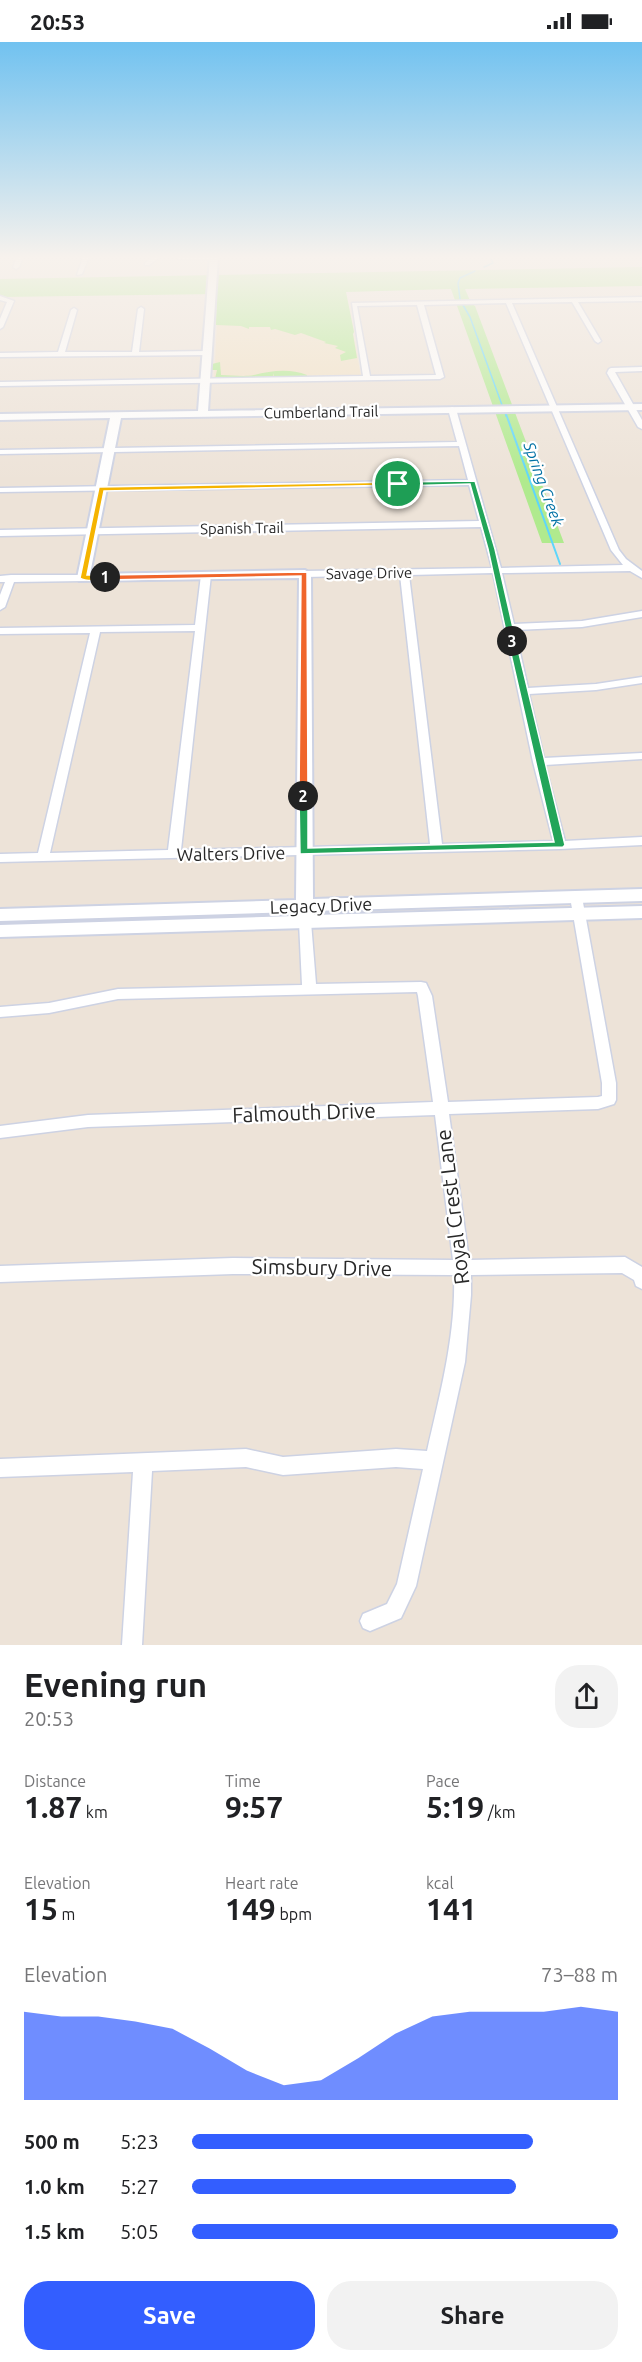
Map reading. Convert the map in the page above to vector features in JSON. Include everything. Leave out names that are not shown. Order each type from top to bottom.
[{"type":"street","points":[[61,354],[68,332]]},
{"type":"street","points":[[135,353],[138,332]]},
{"type":"street","points":[[203,413],[209,332]]},
{"type":"street","points":[[359,332],[367,379]]},
{"type":"street","points":[[0,384],[440,377],[429,332]]},
{"type":"street","points":[[521,332],[615,550],[631,568],[642,575]]},
{"type":"street","points":[[593,332],[598,341]]},
{"type":"street","points":[[0,355],[208,353]]},
{"type":"street","points":[[642,369],[611,370],[637,407],[642,427]]},
{"type":"street","name":"Cumberland Trail","points":[[0,417],[637,407]]},
{"type":"street","points":[[452,409],[497,570],[539,762],[560,845]]},
{"type":"street","points":[[83,578],[116,415]]},
{"type":"street","points":[[0,452],[462,444]]},
{"type":"street","points":[[0,490],[472,482]]},
{"type":"street","name":"Spanish Trail","points":[[0,533],[484,524]]},
{"type":"street","name":"Savage Drive","points":[[0,579],[631,568]]},
{"type":"street","points":[[404,572],[436,847]]},
{"type":"street","points":[[0,1012],[49,1008],[118,994],[309,988],[303,851],[304,574]]},
{"type":"street","points":[[174,854],[206,575]]},
{"type":"street","points":[[0,607],[11,579]]},
{"type":"street","points":[[509,627],[590,623],[642,614]]},
{"type":"street","points":[[0,632],[199,628]]},
{"type":"street","points":[[43,857],[94,631]]},
{"type":"street","points":[[523,691],[596,687],[642,680]]},
{"type":"street","points":[[539,762],[642,756]]},
{"type":"street","name":"Walters Drive","points":[[0,858],[560,845],[642,841]]},
{"type":"street","name":"Legacy Drive","points":[[577,906],[642,895]]},
{"type":"street","name":"Legacy Drive","points":[[0,915],[305,914],[577,906],[642,912]]},
{"type":"street","name":"Falmouth Drive","points":[[0,1132],[88,1120],[598,1103],[609,1100],[609,1083],[577,906]]},
{"type":"street","name":"Legacy Drive","points":[[0,931],[305,914]]},
{"type":"street","name":"Royal Crest Lane","points":[[309,988],[421,987],[425,996],[433,1044],[462,1268],[463,1295],[456,1362],[432,1461],[406,1586],[394,1611],[370,1621]]},
{"type":"street","name":"Simsbury Drive","points":[[0,1274],[233,1266],[462,1268],[626,1265],[642,1278]]},
{"type":"street","points":[[0,1468],[246,1458],[283,1466],[396,1458],[432,1461]]},
{"type":"street","points":[[132,1645],[143,1462]]},
{"type":"shaded area","points":[[217,332],[353,332],[361,376],[214,379]]},
{"type":"green space","points":[[284,332],[354,332],[357,358],[341,361],[340,355],[346,352],[335,348],[338,346],[324,343],[326,342],[301,333],[295,335]]},
{"type":"green space","points":[[466,332],[485,332],[564,543],[542,543]]},
{"type":"green space","points":[[220,362],[221,375],[246,376],[287,371],[307,375],[307,377],[274,377],[273,373],[273,377],[267,379],[215,379],[217,370],[212,370],[212,364]]},
{"type":"waterway","name":"Spring Creek","points":[[475,332],[502,405]]},
{"type":"waterway","name":"Spring Creek","points":[[505,412],[506,416]]},
{"type":"waterway","name":"Spring Creek","points":[[506,414],[560,564]]},
{"type":"route","points":[[472,482],[492,549],[530,725],[560,845],[303,851],[304,574],[83,578],[101,489],[398,484],[472,482]]}]
